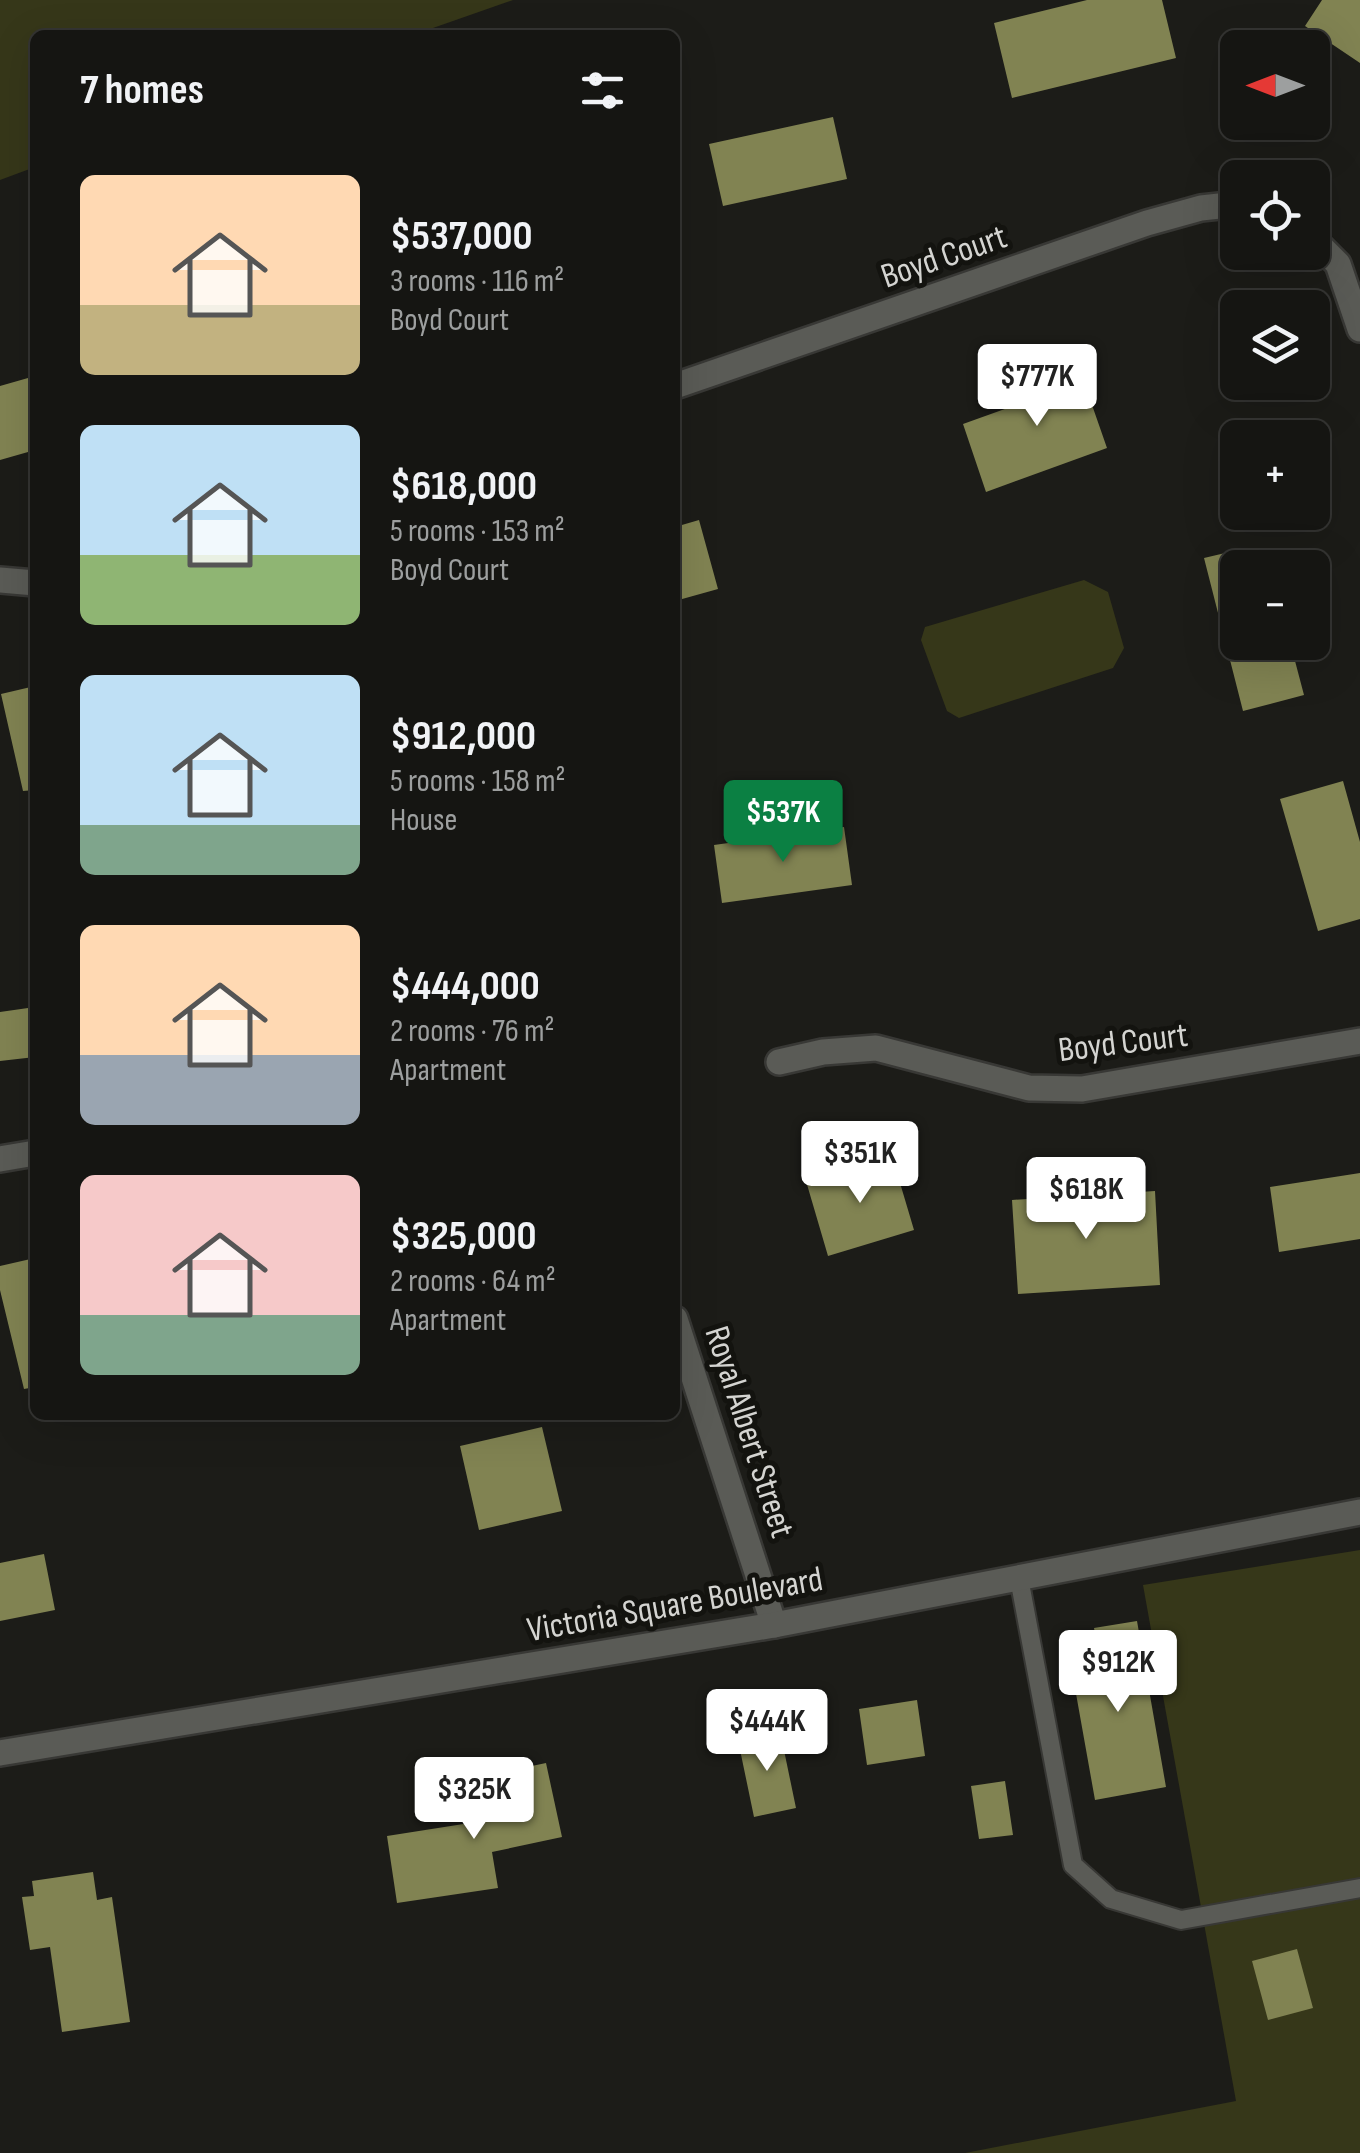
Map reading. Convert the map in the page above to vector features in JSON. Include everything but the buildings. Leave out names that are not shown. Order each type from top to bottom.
[{"type":"street","name":"Boyd Court","points":[[680,384],[1148,224],[1220,206]]},
{"type":"street","points":[[1330,256],[1338,264],[1360,329]]},
{"type":"street","points":[[0,580],[30,583]]},
{"type":"street","name":"Boyd Court","points":[[780,1062],[822,1052],[876,1048],[1029,1088],[1082,1088],[1360,1041]]},
{"type":"street","points":[[0,1160],[30,1154]]},
{"type":"street","name":"Royal Albert Street","points":[[680,1334],[774,1625]]},
{"type":"street","name":"Victoria Square Boulevard","points":[[0,1754],[774,1625],[1360,1512]]},
{"type":"lane","points":[[1019,1578],[1073,1864],[1111,1899],[1181,1920],[1360,1888]]},
{"type":"green space","points":[[0,0],[513,0],[427,30],[30,30],[30,169],[0,180]]},
{"type":"green space","points":[[1084,580],[1108,592],[1124,648],[1113,668],[959,718],[947,711],[921,640],[925,627]]},
{"type":"green space","points":[[1360,1550],[1360,2153],[965,2153],[1236,2101],[1143,1585]]}]
